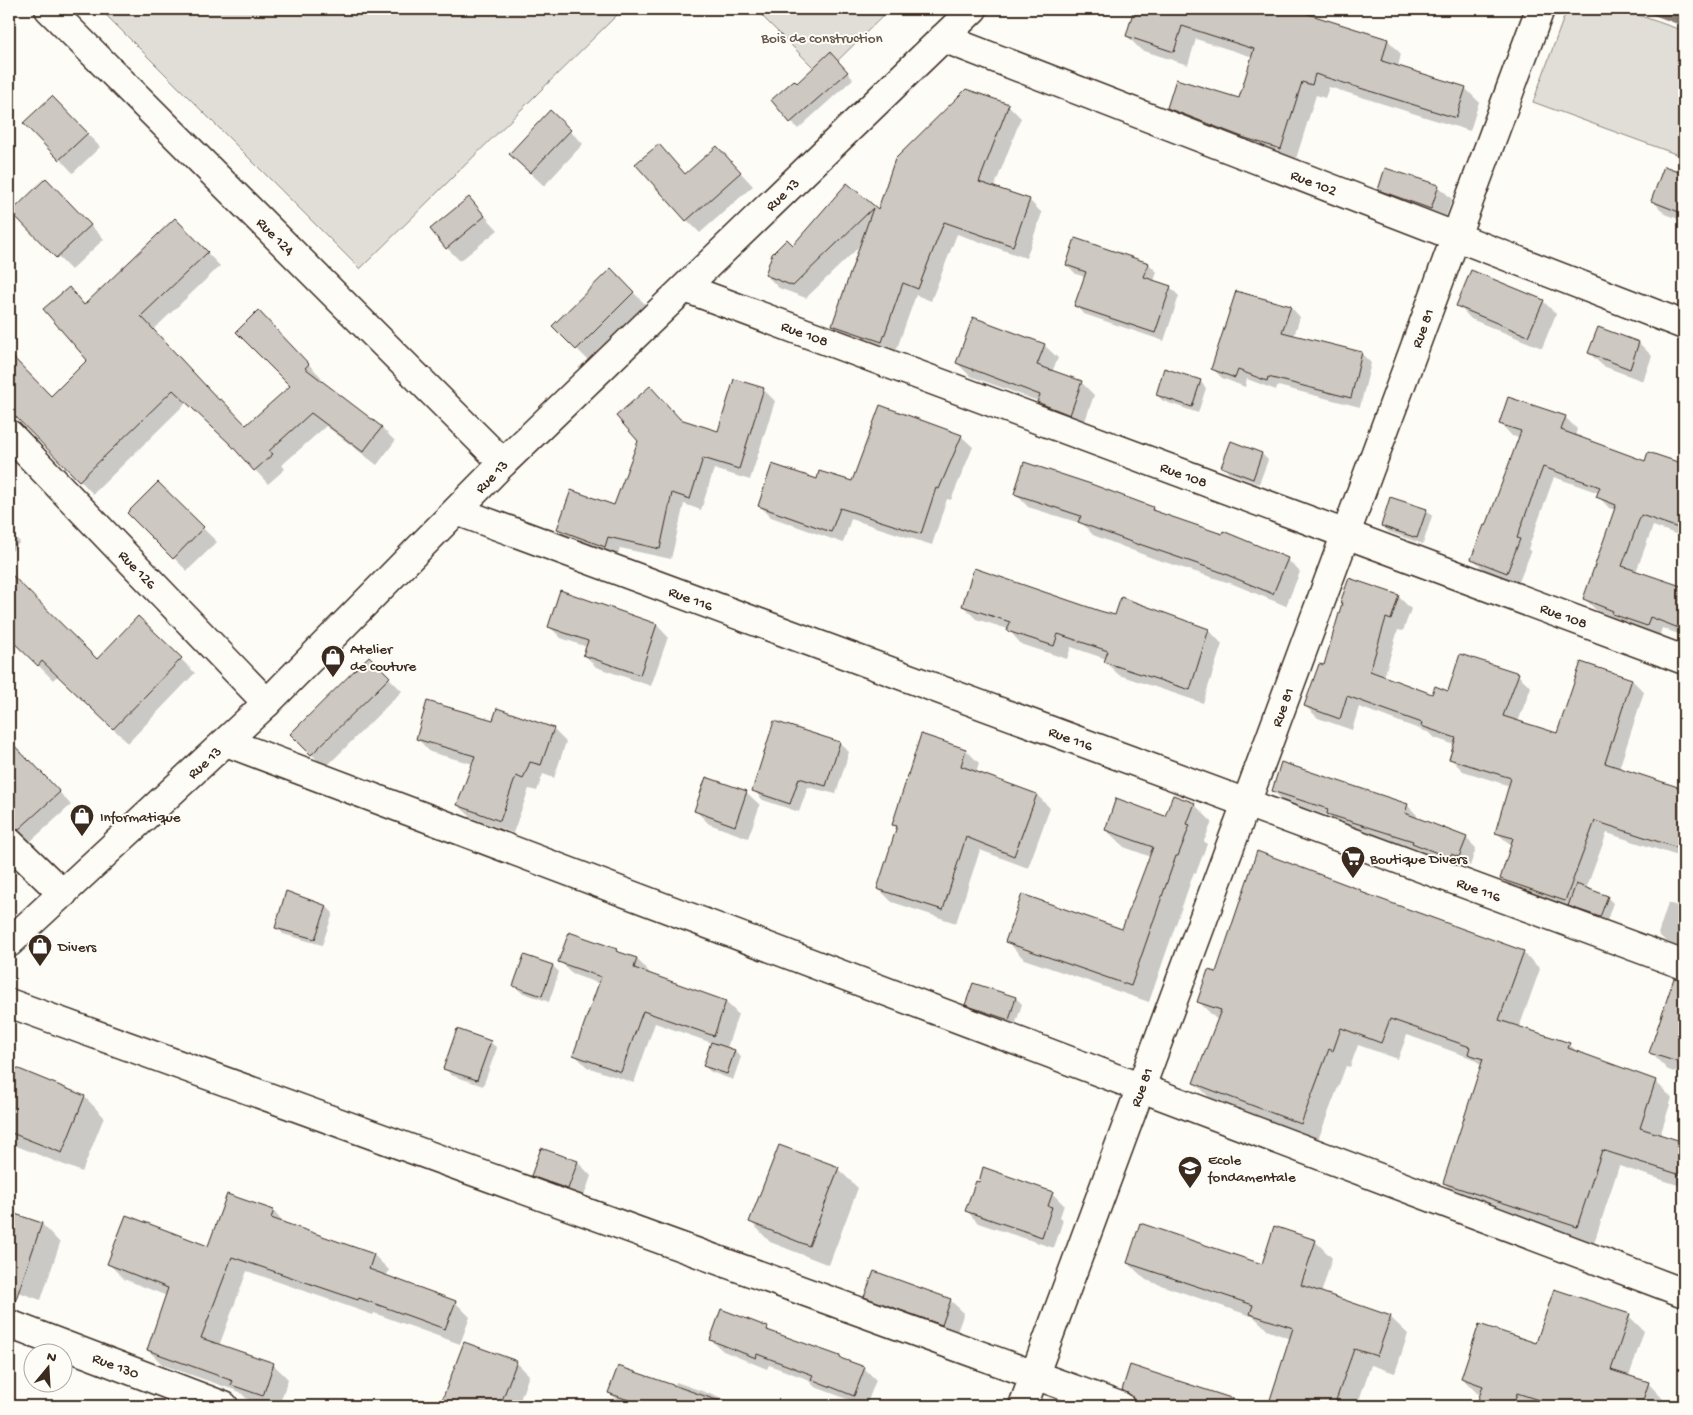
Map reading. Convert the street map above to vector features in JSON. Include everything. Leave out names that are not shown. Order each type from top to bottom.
[{"type":"street","name":"Rue 124","points":[[49,9],[502,463]]},
{"type":"street","name":"Rue 13","points":[[9,943],[267,703],[502,463],[973,9]]},
{"type":"street","name":"Rue 81","points":[[1023,1406],[1540,9]]},
{"type":"street","name":"Rue 102","points":[[943,38],[1684,325]]},
{"type":"street","name":"Rue 108","points":[[684,288],[1684,660]]},
{"type":"street","name":"Rue 126","points":[[9,434],[267,703]]},
{"type":"street","name":"Rue 116","points":[[457,511],[1684,965]]},
{"type":"street","points":[[226,742],[1684,1293]]},
{"type":"street","points":[[9,842],[63,894]]},
{"type":"street","points":[[9,1004],[1120,1406]]},
{"type":"street","name":"Rue 130","points":[[9,1324],[224,1406]]},
{"type":"green space","points":[[100,9],[623,9],[360,269]]},
{"type":"green space","name":"Bois de construction","points":[[755,9],[890,9],[822,76]]},
{"type":"green space","points":[[1567,9],[1621,9],[1684,31],[1684,157],[1533,102]]},
{"type":"building","points":[[1134,9],[1292,9],[1388,39],[1382,61],[1466,87],[1456,118],[1315,74],[1312,85],[1302,82],[1281,149],[1245,138],[1167,108],[1176,79],[1239,98],[1254,49],[1182,26],[1174,52],[1126,36]]},
{"type":"building","points":[[830,52],[848,72],[790,123],[771,100],[794,80],[797,83]]},
{"type":"building","points":[[966,89],[1009,104],[979,182],[1030,199],[1013,246],[944,222],[918,289],[903,283],[882,342],[832,325],[873,208],[793,286],[765,275],[772,254],[787,239],[793,245],[847,183],[878,209],[895,159]]},
{"type":"building","points":[[52,96],[88,133],[59,160],[23,123]]},
{"type":"building","points":[[550,110],[571,130],[530,173],[509,154]]},
{"type":"building","points":[[659,144],[685,174],[717,146],[741,172],[686,221],[635,164]]},
{"type":"building","points":[[1664,166],[1684,173],[1684,214],[1651,201]]},
{"type":"building","points":[[1385,168],[1439,185],[1431,209],[1378,190]]},
{"type":"building","points":[[46,178],[91,225],[56,258],[11,212]]},
{"type":"building","points":[[469,197],[485,216],[446,249],[430,229]]},
{"type":"building","points":[[175,218],[208,252],[141,316],[219,400],[221,399],[246,425],[290,386],[236,332],[258,310],[309,364],[305,368],[382,427],[363,452],[311,413],[269,451],[273,454],[254,471],[231,445],[173,390],[79,481],[9,410],[9,353],[51,396],[87,360],[43,309],[69,287],[84,305]]},
{"type":"building","points":[[1075,238],[1149,263],[1144,277],[1171,286],[1155,333],[1074,306],[1086,272],[1066,265]]},
{"type":"building","points":[[611,268],[634,292],[576,350],[552,326]]},
{"type":"building","points":[[1471,270],[1544,300],[1528,336],[1456,306]]},
{"type":"building","points":[[1236,291],[1291,306],[1282,332],[1362,352],[1351,398],[1268,377],[1267,381],[1238,370],[1235,378],[1211,369]]},
{"type":"building","points":[[973,317],[1045,344],[1037,365],[1082,381],[1070,415],[1037,402],[1040,395],[956,363]]},
{"type":"building","points":[[1598,327],[1639,342],[1630,369],[1588,353]]},
{"type":"building","points":[[1164,368],[1201,380],[1192,407],[1156,395]]},
{"type":"building","points":[[734,379],[764,388],[739,469],[703,458],[690,499],[672,493],[660,549],[608,537],[605,547],[557,529],[571,490],[614,505],[638,441],[616,416],[650,386],[680,419],[718,431]]},
{"type":"building","points":[[1508,397],[1566,416],[1561,430],[1645,461],[1648,452],[1684,464],[1684,530],[1641,515],[1622,566],[1684,587],[1684,630],[1650,617],[1647,626],[1612,614],[1613,611],[1583,599],[1616,505],[1596,497],[1600,487],[1543,467],[1517,538],[1520,539],[1507,573],[1471,559],[1484,525],[1486,526],[1521,431],[1499,424]]},
{"type":"building","points":[[880,405],[962,435],[939,489],[936,488],[921,534],[840,508],[831,532],[758,506],[772,464],[817,479],[819,471],[852,481]]},
{"type":"building","points":[[1231,441],[1262,453],[1253,479],[1221,467]]},
{"type":"building","points":[[1024,462],[1153,507],[1152,510],[1222,534],[1223,531],[1288,558],[1273,594],[1218,571],[1139,545],[1078,522],[1081,516],[1014,494]]},
{"type":"building","points":[[158,482],[204,527],[173,559],[127,513]]},
{"type":"building","points":[[1390,497],[1427,509],[1417,538],[1381,526]]},
{"type":"building","points":[[974,568],[1115,615],[1121,597],[1209,629],[1190,690],[1104,662],[1108,651],[1058,634],[1054,646],[1007,631],[1010,622],[962,606]]},
{"type":"building","points":[[9,572],[97,659],[138,616],[182,658],[113,729],[42,661],[38,666],[9,638]]},
{"type":"building","points":[[1349,578],[1399,595],[1391,620],[1386,618],[1370,671],[1432,694],[1435,686],[1448,691],[1460,654],[1519,673],[1503,716],[1557,733],[1581,662],[1632,679],[1605,763],[1684,789],[1684,850],[1595,821],[1565,901],[1500,879],[1513,838],[1495,833],[1511,778],[1449,759],[1456,738],[1421,726],[1422,723],[1347,696],[1340,719],[1304,706],[1319,664],[1324,665],[1342,603],[1340,603]]},
{"type":"building","points":[[560,590],[657,624],[640,675],[583,655],[588,641],[548,627]]},
{"type":"building","points":[[369,656],[390,677],[311,755],[290,734]]},
{"type":"building","points":[[427,701],[493,720],[497,708],[554,728],[541,765],[530,762],[523,779],[516,776],[500,821],[457,805],[475,756],[416,739]]},
{"type":"building","points":[[774,721],[840,742],[826,786],[799,778],[790,804],[752,791]]},
{"type":"building","points":[[921,734],[966,749],[961,766],[1037,794],[1014,856],[966,837],[943,910],[877,889],[897,826],[892,825]]},
{"type":"building","points":[[9,740],[60,792],[18,830],[9,827]]},
{"type":"building","points":[[1281,762],[1408,804],[1405,813],[1467,837],[1459,857],[1451,854],[1450,858],[1412,843],[1413,841],[1327,814],[1328,809],[1272,791]]},
{"type":"building","points":[[706,777],[747,791],[735,826],[694,811]]},
{"type":"building","points":[[1173,795],[1195,803],[1187,824],[1190,825],[1178,856],[1176,856],[1131,986],[1005,942],[1022,894],[1122,929],[1153,847],[1105,830],[1116,798],[1165,816]]},
{"type":"building","points":[[1257,851],[1361,890],[1361,892],[1524,951],[1499,1020],[1570,1043],[1568,1048],[1656,1080],[1640,1128],[1684,1142],[1684,1176],[1602,1150],[1577,1227],[1443,1183],[1483,1059],[1468,1054],[1470,1047],[1390,1019],[1381,1043],[1341,1028],[1333,1051],[1329,1049],[1301,1124],[1193,1083],[1221,1010],[1197,1002],[1208,970],[1216,972]]},
{"type":"building","points":[[1576,884],[1608,896],[1600,917],[1568,906]]},
{"type":"building","points":[[286,891],[327,906],[315,939],[275,928]]},
{"type":"building","points":[[569,932],[637,958],[634,968],[726,1001],[714,1036],[643,1011],[621,1072],[573,1055],[601,977],[558,962]]},
{"type":"building","points":[[524,955],[553,965],[542,996],[513,986]]},
{"type":"building","points":[[1674,978],[1684,980],[1684,1064],[1649,1053]]},
{"type":"building","points":[[973,983],[1016,997],[1009,1020],[965,1005]]},
{"type":"building","points":[[457,1029],[491,1041],[477,1080],[443,1069]]},
{"type":"building","points":[[711,1042],[735,1050],[727,1074],[703,1066]]},
{"type":"building","points":[[9,1065],[85,1096],[62,1153],[9,1132]]},
{"type":"building","points":[[779,1145],[839,1167],[809,1246],[749,1222]]},
{"type":"building","points":[[541,1148],[578,1161],[568,1189],[531,1176]]},
{"type":"building","points":[[983,1167],[1053,1192],[1048,1206],[1052,1207],[1042,1237],[965,1211],[976,1181],[979,1182]]},
{"type":"building","points":[[227,1194],[274,1210],[271,1218],[374,1254],[369,1269],[456,1301],[445,1329],[359,1298],[358,1300],[232,1257],[201,1338],[274,1363],[263,1396],[231,1385],[233,1381],[147,1350],[168,1288],[107,1264],[126,1215],[208,1246]]},
{"type":"building","points":[[9,1212],[42,1223],[13,1308],[9,1308]]},
{"type":"building","points":[[1140,1223],[1262,1264],[1274,1226],[1316,1240],[1301,1285],[1391,1316],[1377,1356],[1354,1349],[1334,1406],[1268,1406],[1293,1328],[1250,1314],[1253,1305],[1127,1263]]},
{"type":"building","points":[[874,1271],[951,1299],[942,1325],[864,1297]]},
{"type":"building","points":[[1554,1289],[1630,1314],[1611,1370],[1649,1382],[1641,1406],[1557,1406],[1517,1393],[1513,1406],[1476,1406],[1483,1386],[1461,1378],[1479,1324],[1536,1343]]},
{"type":"building","points":[[721,1309],[768,1327],[767,1330],[865,1367],[854,1396],[811,1379],[813,1375],[757,1354],[756,1358],[710,1340]]},
{"type":"building","points":[[464,1342],[517,1361],[500,1406],[458,1406],[442,1400]]},
{"type":"building","points":[[1130,1365],[1240,1401],[1239,1406],[1135,1406],[1132,1396],[1122,1390]]},
{"type":"building","points":[[618,1366],[722,1402],[721,1406],[646,1406],[608,1393]]},
{"type":"waterway","points":[[1652,9],[1684,21]]},
{"type":"place","name":"Atelier de couture","points":[[333,678]]},
{"type":"place","name":"Informatique","points":[[82,837]]},
{"type":"place","name":"Boutique Divers","points":[[1353,879]]},
{"type":"place","name":"Divers","points":[[40,967]]},
{"type":"place","name":"Ecole fondamentale","points":[[1190,1189]]}]
